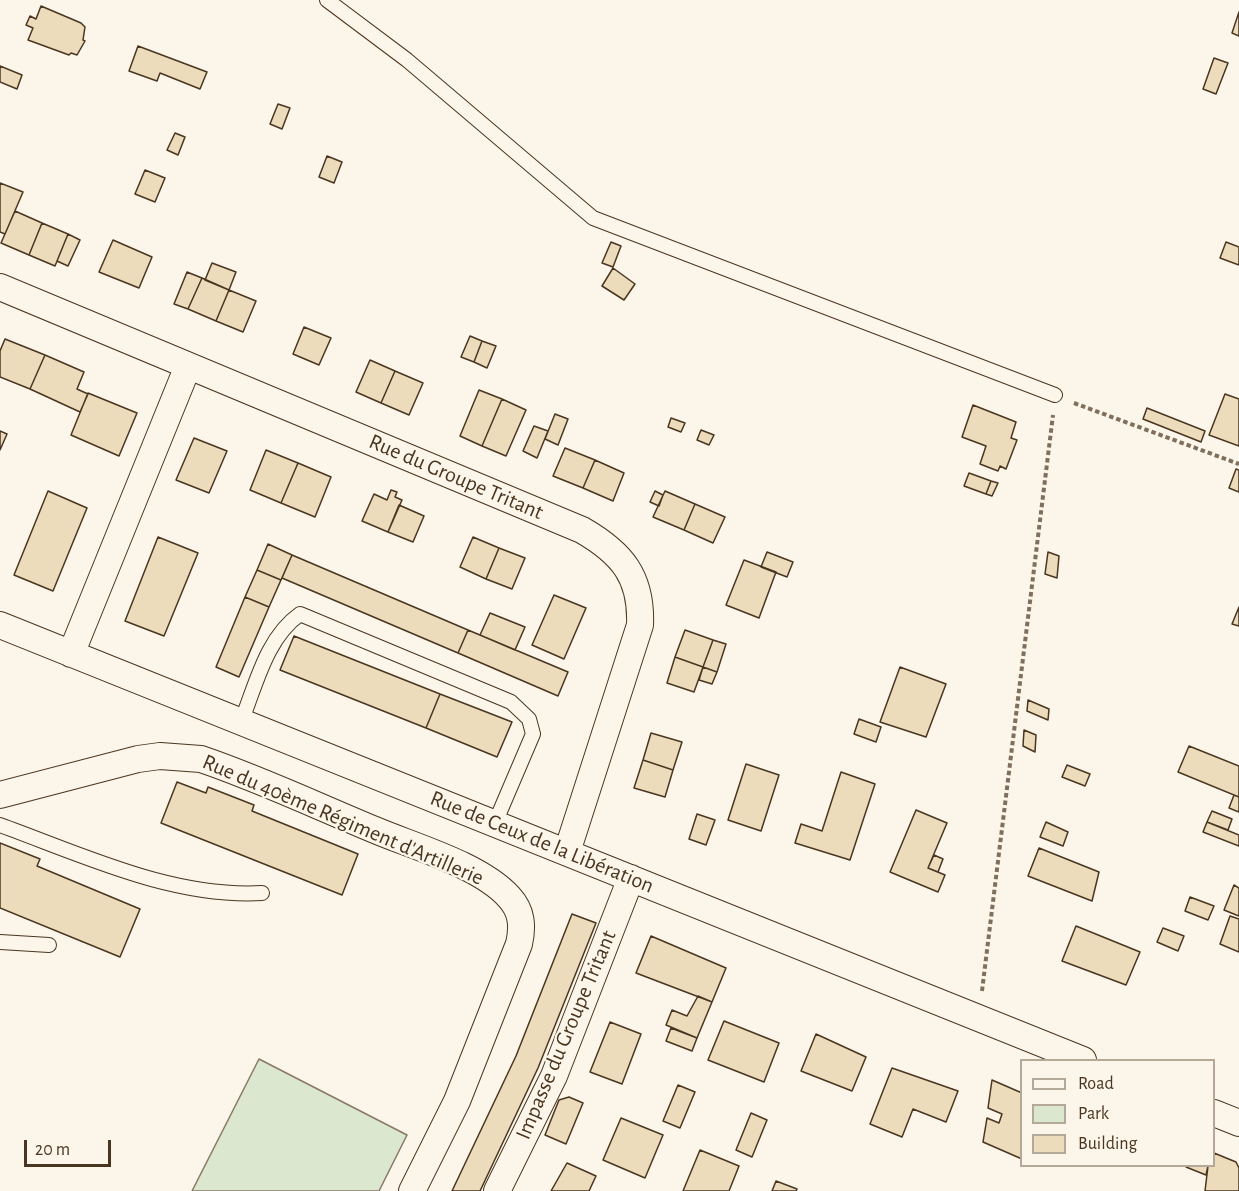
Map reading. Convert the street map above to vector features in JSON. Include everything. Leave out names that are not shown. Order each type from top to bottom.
[{"type":"street","name":"Rue du Groupe Tritant","points":[[0,287],[582,530],[601,541],[629,569],[637,586],[641,606],[640,625],[567,852]]},
{"type":"street","points":[[71,654],[188,366]]},
{"type":"street","name":"Rue de Ceux de la Libération","points":[[0,625],[1081,1059]]},
{"type":"street","name":"Rue du 40ème Régiment d'Artillerie","points":[[0,795],[138,759],[160,756],[201,759],[452,863],[480,876],[504,892],[520,914],[522,929],[519,944],[457,1101],[412,1191]]},
{"type":"street","name":"Impasse du Groupe Tritant","points":[[497,1191],[554,1076],[631,878]]},
{"type":"street","points":[[1215,1113],[1239,1123]]},
{"type":"lane","points":[[327,0],[407,60],[593,218],[1055,395]]},
{"type":"lane","points":[[241,722],[275,638],[287,623],[300,614],[511,702],[529,719],[532,734],[495,823]]},
{"type":"lane","points":[[0,825],[133,873],[222,893],[262,893]]},
{"type":"lane","points":[[0,942],[49,945]]},
{"type":"path","points":[[979,1018],[1055,395],[1239,464]]},
{"type":"green space","points":[[259,1059],[407,1135],[379,1191],[192,1191]]},
{"type":"building","points":[[41,6],[81,23],[85,27],[83,40],[85,41],[77,55],[71,53],[69,55],[28,40],[33,28],[26,25],[30,16],[36,19]]},
{"type":"building","points":[[1239,12],[1239,36],[1232,33]]},
{"type":"building","points":[[138,46],[207,72],[200,89],[160,73],[157,81],[129,71]]},
{"type":"building","points":[[1214,58],[1228,63],[1216,94],[1203,89]]},
{"type":"building","points":[[0,66],[22,75],[17,89],[0,82]]},
{"type":"building","points":[[278,104],[290,108],[282,129],[270,124]]},
{"type":"building","points":[[175,133],[185,137],[178,155],[167,150]]},
{"type":"building","points":[[327,156],[342,162],[334,183],[319,177]]},
{"type":"building","points":[[145,170],[165,178],[155,202],[135,194]]},
{"type":"building","points":[[0,183],[23,192],[5,234],[0,232]]},
{"type":"building","points":[[15,211],[42,223],[29,255],[1,243]]},
{"type":"building","points":[[42,223],[68,234],[55,266],[29,255]]},
{"type":"building","points":[[68,234],[80,240],[68,266],[57,261]]},
{"type":"building","points":[[113,240],[152,257],[139,288],[99,272]]},
{"type":"building","points":[[611,242],[621,246],[613,267],[602,263]]},
{"type":"building","points":[[1226,242],[1239,247],[1239,265],[1220,258]]},
{"type":"building","points":[[212,263],[236,272],[229,290],[205,280]]},
{"type":"building","points":[[613,268],[635,284],[624,300],[602,286]]},
{"type":"building","points":[[187,272],[202,278],[188,309],[174,304]]},
{"type":"building","points":[[202,278],[229,290],[216,321],[188,309]]},
{"type":"building","points":[[229,290],[256,301],[243,332],[216,321]]},
{"type":"building","points":[[304,327],[331,338],[319,365],[293,354]]},
{"type":"building","points":[[470,336],[482,341],[474,362],[461,357]]},
{"type":"building","points":[[5,339],[45,355],[30,389],[0,377],[0,351]]},
{"type":"building","points":[[482,341],[496,346],[487,368],[474,362]]},
{"type":"building","points":[[45,355],[84,372],[77,389],[88,394],[80,412],[30,389]]},
{"type":"building","points":[[370,360],[395,371],[381,403],[356,392]]},
{"type":"building","points":[[395,371],[423,383],[409,415],[381,403]]},
{"type":"building","points":[[479,390],[502,399],[482,446],[460,436]]},
{"type":"building","points":[[88,393],[137,413],[119,456],[71,435]]},
{"type":"building","points":[[1225,394],[1239,399],[1239,446],[1209,435]]},
{"type":"building","points":[[502,399],[526,410],[506,456],[482,446]]},
{"type":"building","points":[[973,405],[1016,422],[1011,438],[1017,440],[1006,469],[1000,466],[998,471],[980,464],[986,446],[962,437]]},
{"type":"building","points":[[1147,408],[1205,431],[1201,442],[1143,419]]},
{"type":"building","points":[[555,414],[568,419],[558,445],[545,439]]},
{"type":"building","points":[[671,418],[685,423],[681,432],[668,427]]},
{"type":"building","points":[[534,426],[548,431],[537,458],[523,451]]},
{"type":"building","points":[[701,430],[714,435],[709,445],[697,440]]},
{"type":"building","points":[[0,431],[7,434],[0,450]]},
{"type":"building","points":[[194,438],[227,451],[209,493],[176,480]]},
{"type":"building","points":[[565,448],[595,460],[583,488],[553,476]]},
{"type":"building","points":[[266,450],[298,463],[281,503],[250,490]]},
{"type":"building","points":[[595,460],[624,473],[613,501],[583,488]]},
{"type":"building","points":[[298,463],[331,477],[315,517],[281,503]]},
{"type":"building","points":[[1236,469],[1239,470],[1239,492],[1229,488]]},
{"type":"building","points":[[969,473],[991,481],[986,494],[964,486]]},
{"type":"building","points":[[991,481],[998,483],[992,496],[986,494]]},
{"type":"building","points":[[391,490],[397,492],[395,497],[402,500],[388,532],[362,521],[374,494],[387,500]]},
{"type":"building","points":[[48,491],[87,508],[53,591],[14,575]]},
{"type":"building","points":[[655,491],[663,495],[659,506],[650,502]]},
{"type":"building","points":[[665,491],[695,504],[684,530],[653,517]]},
{"type":"building","points":[[695,504],[725,517],[713,543],[684,530]]},
{"type":"building","points":[[399,505],[424,516],[413,542],[388,532]]},
{"type":"building","points":[[158,537],[198,553],[164,636],[125,621]]},
{"type":"building","points":[[473,537],[499,548],[486,579],[460,567]]},
{"type":"building","points":[[268,544],[292,555],[281,580],[257,570]]},
{"type":"building","points":[[499,548],[525,558],[512,589],[486,579]]},
{"type":"building","points":[[767,552],[793,562],[787,577],[761,567]]},
{"type":"building","points":[[1048,552],[1059,556],[1057,578],[1045,574]]},
{"type":"building","points":[[292,555],[468,630],[458,653],[282,578]]},
{"type":"building","points":[[744,560],[776,572],[759,618],[726,605]]},
{"type":"building","points":[[257,570],[281,580],[269,607],[245,597]]},
{"type":"building","points":[[554,595],[586,608],[564,659],[532,645]]},
{"type":"building","points":[[245,597],[269,607],[239,677],[216,667]]},
{"type":"building","points":[[1239,607],[1239,626],[1232,624]]},
{"type":"building","points":[[490,613],[525,627],[515,650],[480,635]]},
{"type":"building","points":[[468,630],[568,672],[558,696],[458,653]]},
{"type":"building","points":[[685,630],[713,640],[703,667],[675,657]]},
{"type":"building","points":[[294,636],[440,694],[426,728],[280,670]]},
{"type":"building","points":[[713,640],[726,644],[717,672],[703,667]]},
{"type":"building","points":[[675,657],[703,667],[694,692],[667,683]]},
{"type":"building","points":[[703,667],[717,672],[712,684],[699,680]]},
{"type":"building","points":[[900,667],[946,684],[926,737],[880,722]]},
{"type":"building","points":[[440,694],[512,722],[497,757],[426,728]]},
{"type":"building","points":[[1028,700],[1049,709],[1048,720],[1027,711]]},
{"type":"building","points":[[859,719],[881,727],[876,742],[854,734]]},
{"type":"building","points":[[1024,730],[1036,735],[1035,752],[1023,746]]},
{"type":"building","points":[[651,733],[682,742],[673,770],[643,760]]},
{"type":"building","points":[[1189,746],[1239,766],[1239,797],[1178,772]]},
{"type":"building","points":[[643,760],[673,770],[665,797],[634,788]]},
{"type":"building","points":[[746,764],[779,775],[761,831],[728,820]]},
{"type":"building","points":[[1067,765],[1090,774],[1085,786],[1062,777]]},
{"type":"building","points":[[841,772],[875,784],[850,860],[795,843],[801,824],[822,831]]},
{"type":"building","points":[[177,782],[206,793],[208,787],[254,805],[252,811],[358,854],[342,895],[161,823]]},
{"type":"building","points":[[1234,795],[1239,797],[1239,812],[1229,808]]},
{"type":"building","points":[[916,810],[947,823],[928,868],[945,875],[938,892],[890,872]]},
{"type":"building","points":[[1212,811],[1232,819],[1228,830],[1207,822]]},
{"type":"building","points":[[697,814],[715,820],[706,845],[689,839]]},
{"type":"building","points":[[1046,822],[1068,832],[1063,846],[1040,837]]},
{"type":"building","points":[[1207,822],[1239,835],[1239,846],[1203,832]]},
{"type":"building","points":[[0,843],[40,859],[37,866],[140,909],[120,957],[0,908]]},
{"type":"building","points":[[1039,848],[1099,872],[1092,901],[1028,876]]},
{"type":"building","points":[[934,855],[943,859],[938,872],[928,868]]},
{"type":"building","points":[[1234,885],[1239,888],[1239,916],[1224,910]]},
{"type":"building","points":[[1190,897],[1214,906],[1208,920],[1185,911]]},
{"type":"building","points":[[572,914],[596,923],[538,1068],[480,1191],[452,1191],[516,1056]]},
{"type":"building","points":[[1230,916],[1239,919],[1239,952],[1220,944]]},
{"type":"building","points":[[1076,926],[1140,952],[1126,985],[1062,961]]},
{"type":"building","points":[[1163,928],[1184,936],[1178,951],[1157,942]]},
{"type":"building","points":[[651,936],[726,968],[712,1002],[636,973]]},
{"type":"building","points":[[698,996],[712,1002],[697,1038],[666,1025],[672,1010],[687,1016]]},
{"type":"building","points":[[724,1021],[779,1043],[764,1082],[708,1060]]},
{"type":"building","points":[[610,1022],[641,1034],[622,1084],[590,1072]]},
{"type":"building","points":[[671,1028],[697,1038],[692,1051],[666,1041]]},
{"type":"building","points":[[816,1034],[866,1057],[852,1091],[801,1071]]},
{"type":"building","points":[[892,1068],[958,1091],[946,1122],[913,1109],[902,1137],[870,1124]]},
{"type":"building","points":[[992,1080],[1020,1092],[1020,1158],[983,1142],[987,1118],[999,1123],[1002,1114],[988,1108]]},
{"type":"building","points":[[678,1085],[695,1092],[680,1128],[663,1121]]},
{"type":"building","points":[[569,1097],[583,1103],[566,1144],[545,1135],[559,1100]]},
{"type":"building","points":[[751,1113],[767,1120],[752,1157],[736,1150]]},
{"type":"building","points":[[621,1118],[663,1135],[645,1178],[603,1160]]},
{"type":"building","points":[[700,1150],[739,1166],[729,1191],[683,1191]]},
{"type":"building","points":[[1215,1153],[1236,1162],[1239,1168],[1239,1191],[1205,1191],[1208,1167],[1215,1167]]},
{"type":"building","points":[[567,1163],[596,1176],[589,1191],[551,1191]]},
{"type":"building","points":[[1186,1167],[1208,1167],[1206,1175]]},
{"type":"building","points":[[776,1181],[797,1189],[796,1191],[772,1191]]}]
